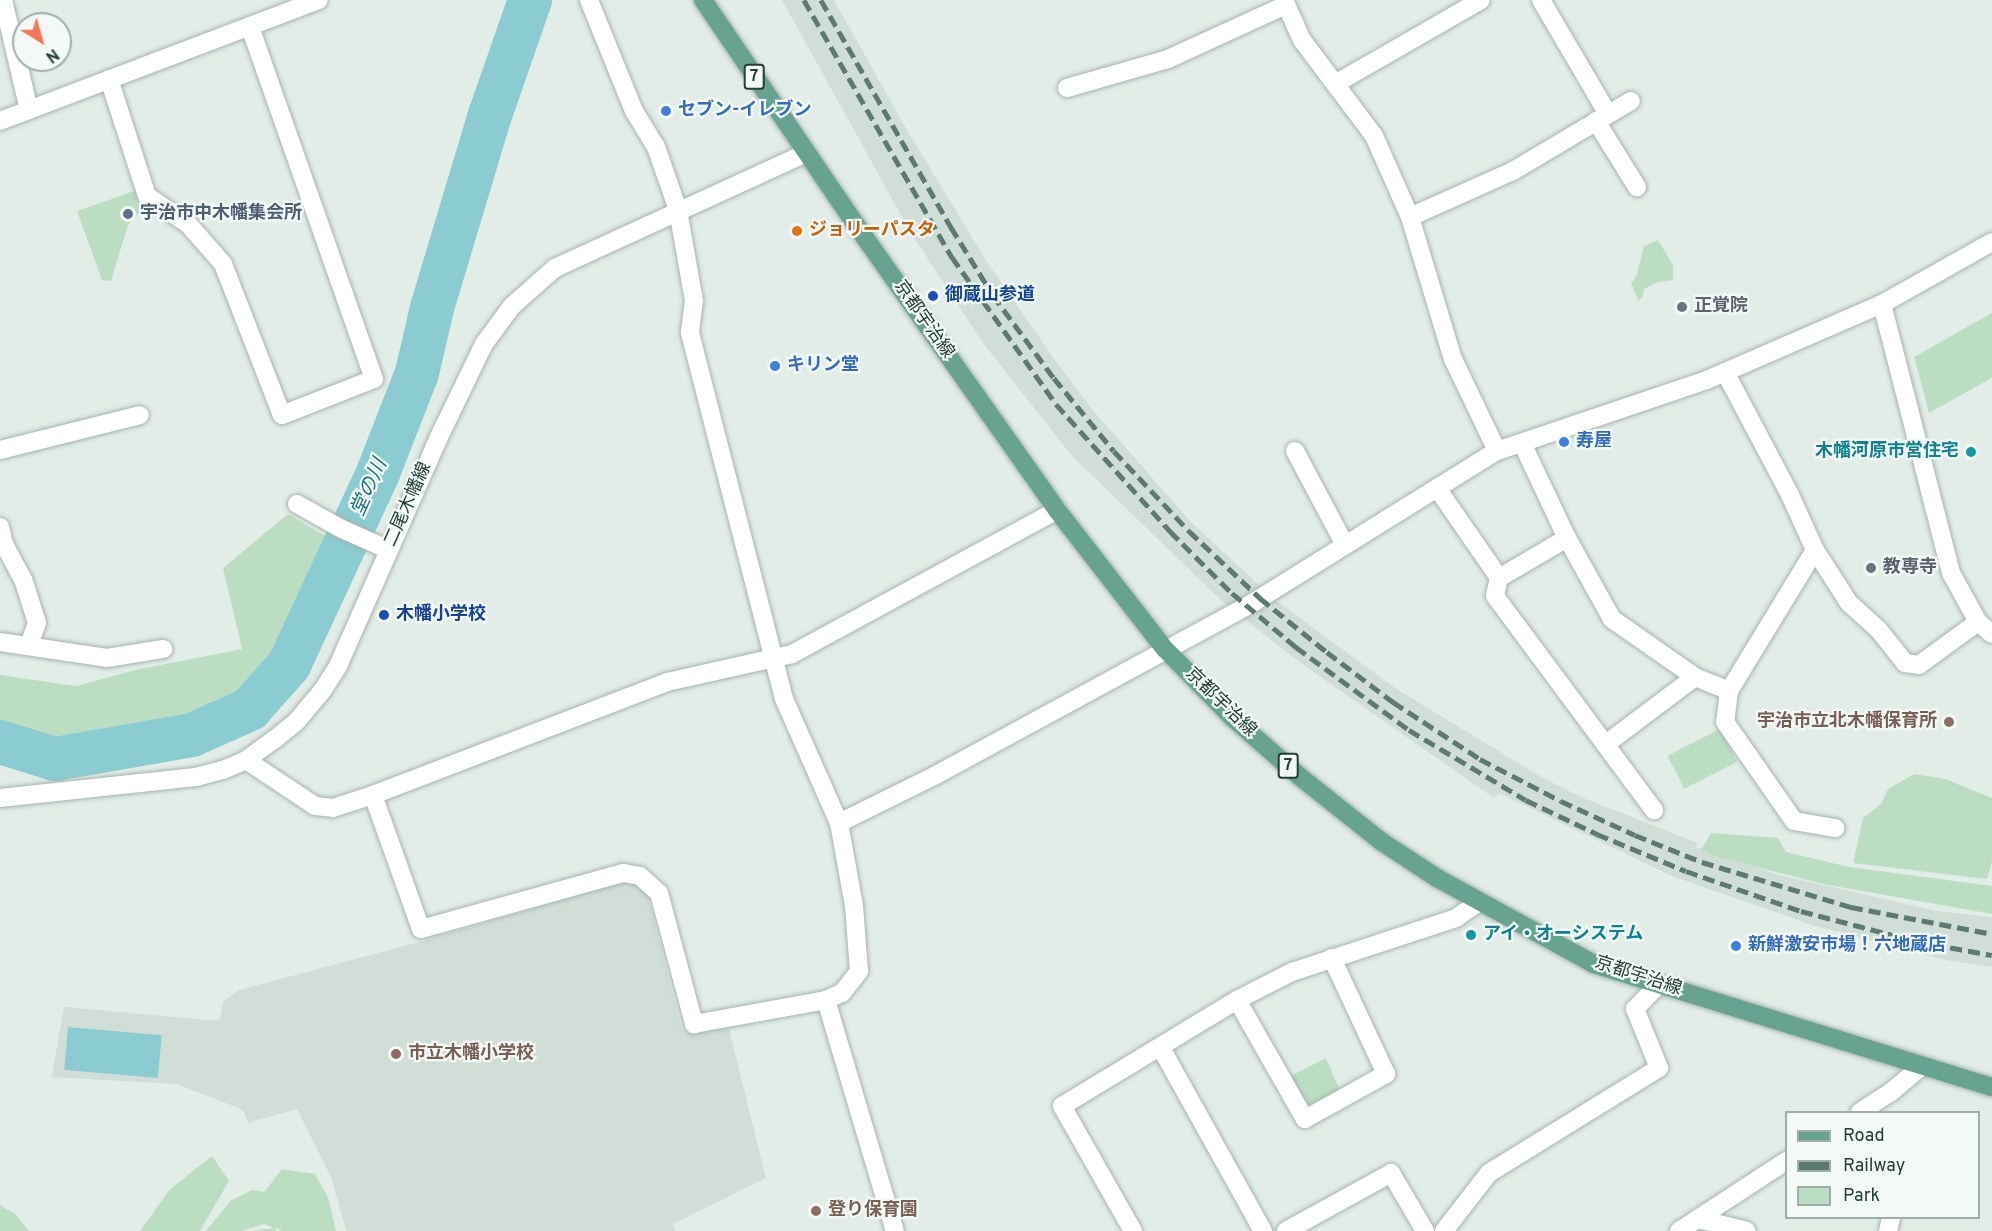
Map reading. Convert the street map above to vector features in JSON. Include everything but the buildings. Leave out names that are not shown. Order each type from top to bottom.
[{"type":"main road","name":"京都宇治線","points":[[703,0],[806,153],[1057,510],[1166,649],[1233,718],[1299,776],[1383,842],[1437,878],[1594,964],[1992,1087]]},
{"type":"street","points":[[3,0],[29,110]]},
{"type":"street","points":[[0,121],[319,0]]},
{"type":"street","points":[[373,795],[421,929],[623,873],[640,876],[659,892],[694,1024],[826,1000],[842,993],[859,970],[854,906],[839,823],[784,699],[690,332],[694,300],[678,210],[656,147],[634,111],[589,0]]},
{"type":"street","points":[[1335,84],[1481,0]]},
{"type":"street","points":[[1541,0],[1637,187]]},
{"type":"street","points":[[1067,88],[1168,59],[1285,3],[1302,40],[1374,136],[1410,217],[1453,359],[1497,451]]},
{"type":"street","points":[[109,79],[147,196],[189,225],[222,264],[282,415],[374,379],[250,26]]},
{"type":"street","points":[[1410,217],[1513,171],[1631,101]]},
{"type":"street","name":"二尾木幡線","points":[[0,798],[196,777],[223,770],[246,760],[296,722],[322,691],[349,644],[381,546],[484,344],[512,306],[555,268],[806,153]]},
{"type":"street","points":[[839,823],[934,776],[1254,602],[1497,451],[1725,372],[1882,304],[1991,245]]},
{"type":"street","points":[[1882,304],[1951,573],[1978,622],[1992,634]]},
{"type":"street","points":[[1725,372],[1790,495],[1815,550],[1849,603],[1878,629],[1905,663],[1918,665],[1978,622]]},
{"type":"street","points":[[0,450],[140,415]]},
{"type":"street","points":[[1522,443],[1567,538],[1612,619],[1695,677],[1729,691]]},
{"type":"street","points":[[1295,451],[1345,544]]},
{"type":"street","points":[[1437,488],[1499,578]]},
{"type":"street","points":[[297,504],[344,530],[381,546]]},
{"type":"street","points":[[246,760],[315,806],[333,808],[373,795],[667,682],[792,654],[1057,510]]},
{"type":"street","points":[[1,538],[23,579],[37,623],[29,645]]},
{"type":"street","points":[[1567,538],[1499,578],[1495,596],[1654,810]]},
{"type":"street","points":[[1815,550],[1729,691],[1725,722],[1794,821],[1835,828]]},
{"type":"street","points":[[0,642],[107,658],[163,650]]},
{"type":"street","points":[[1606,744],[1695,677]]},
{"type":"street","points":[[1133,1231],[1062,1106],[1237,1000],[1292,972],[1456,918],[1480,901]]},
{"type":"street","points":[[1237,1000],[1305,1119],[1386,1074],[1332,958]]},
{"type":"street","points":[[1444,1231],[1489,1173],[1659,1068],[1635,1009],[1659,984]]},
{"type":"street","points":[[826,1000],[895,1231]]},
{"type":"street","points":[[1161,1048],[1263,1231]]},
{"type":"street","points":[[1863,1111],[1891,1092],[1922,1066]]},
{"type":"street","points":[[1679,1231],[1785,1162]]},
{"type":"street","points":[[1286,1231],[1391,1173],[1425,1231]]},
{"type":"street","points":[[1698,1218],[1747,1231]]},
{"type":"shaded area","points":[[782,0],[834,0],[904,125],[987,262],[1055,360],[1091,408],[1190,521],[1274,599],[1398,690],[1543,778],[1581,797],[1697,843],[1696,847],[1779,875],[1937,911],[1992,917],[1992,967],[1945,960],[1812,925],[1672,876],[1499,793],[1494,798],[1302,664],[1223,602],[1072,456],[983,343],[911,233]]},
{"type":"shaded area","name":"市立木幡小学校","points":[[626,881],[647,893],[682,1030],[729,1029],[766,1178],[673,1224],[675,1231],[346,1231],[332,1179],[297,1109],[248,1123],[243,1110],[177,1084],[52,1077],[64,1007],[219,1021],[224,1001],[239,990],[412,944]]},
{"type":"green space","points":[[140,189],[148,202],[128,225],[111,281],[102,280],[77,211]]},
{"type":"green space","points":[[1658,240],[1673,265],[1673,280],[1658,282],[1644,289],[1642,298],[1638,300],[1631,284],[1637,274],[1644,246]]},
{"type":"green space","points":[[1992,313],[1992,378],[1929,413],[1914,357]]},
{"type":"green space","points":[[288,514],[335,542],[276,660],[242,700],[189,725],[55,745],[0,730],[0,675],[76,686],[135,670],[242,649],[223,568]]},
{"type":"green space","points":[[1720,729],[1737,762],[1684,789],[1667,756]]},
{"type":"green space","points":[[1914,774],[1945,779],[1992,798],[1992,861],[1987,879],[1853,863],[1863,818],[1881,804],[1888,789]]},
{"type":"green space","points":[[1711,833],[1778,838],[1786,852],[1849,867],[1992,886],[1992,914],[1823,884],[1722,858],[1701,850]]},
{"type":"green space","points":[[1326,1058],[1340,1091],[1313,1108],[1302,1104],[1287,1078]]},
{"type":"green space","points":[[212,1156],[229,1181],[200,1231],[140,1231],[170,1189]]},
{"type":"green space","points":[[282,1169],[315,1174],[328,1197],[336,1231],[282,1231],[275,1227],[276,1231],[251,1231],[273,1228],[264,1224],[242,1231],[206,1231],[230,1201],[252,1190],[264,1192]]},
{"type":"green space","points":[[0,1205],[15,1214],[29,1231],[0,1231]]},
{"type":"water","points":[[68,1027],[162,1035],[158,1078],[64,1070]]},
{"type":"waterway","name":"堂の川","points":[[0,742],[55,759],[192,735],[250,709],[289,665],[378,473],[417,373],[432,308],[490,115],[530,0]]},
{"type":"railway","points":[[804,0],[952,257],[1056,404],[1170,531],[1232,593],[1296,647],[1409,730],[1526,800],[1597,834],[1686,871],[1801,911],[1915,941],[1992,955]]},
{"type":"railway","points":[[821,0],[951,227],[993,295],[1054,378],[1114,451],[1189,531],[1260,598],[1327,652],[1393,702],[1480,759],[1561,801],[1635,835],[1702,862],[1851,907],[1992,934]]},
{"type":"place","name":"セブン-イレブン","points":[[666,111]]},
{"type":"place","name":"宇治市中木幡集会所","points":[[128,214]]},
{"type":"place","name":"ジョリーパスタ","points":[[797,231]]},
{"type":"place","name":"御蔵山参道","points":[[933,296]]},
{"type":"place","name":"正覚院","points":[[1682,307]]},
{"type":"place","name":"キリン堂","points":[[775,366]]},
{"type":"place","name":"寿屋","points":[[1564,442]]},
{"type":"place","name":"木幡河原市営住宅","points":[[1971,452]]},
{"type":"place","name":"教専寺","points":[[1871,568]]},
{"type":"place","name":"木幡小学校","points":[[384,615]]},
{"type":"place","name":"宇治市立北木幡保育所","points":[[1949,722]]},
{"type":"place","name":"アイ・オーシステム","points":[[1471,935]]},
{"type":"place","name":"新鮮激安市場！六地蔵店","points":[[1736,946]]},
{"type":"place","name":"市立木幡小学校","points":[[396,1054]]},
{"type":"place","name":"登り保育園","points":[[816,1211]]}]
